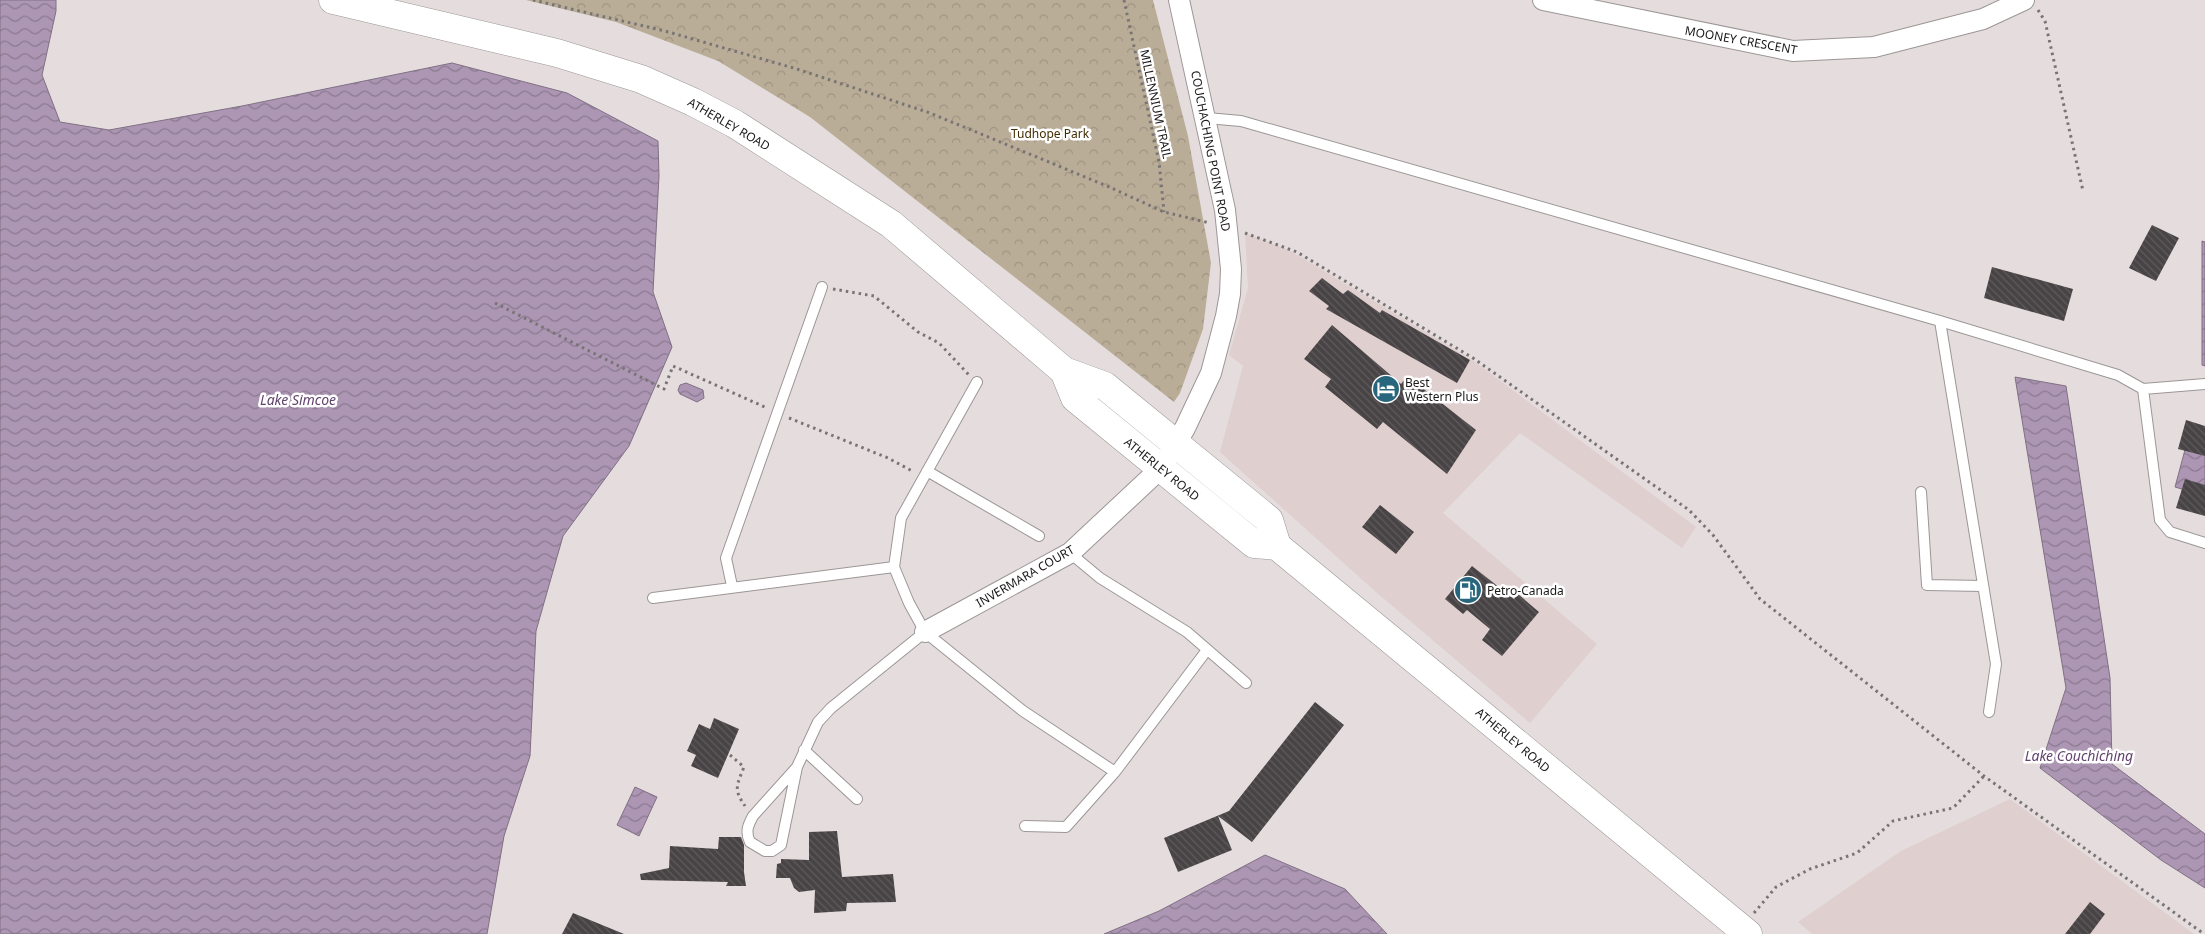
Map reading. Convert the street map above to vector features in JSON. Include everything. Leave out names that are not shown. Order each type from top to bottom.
[{"type":"highway","name":"ATHERLEY ROAD","points":[[333,0],[557,53],[640,79],[693,102],[735,124],[891,224],[1064,371],[1105,386],[1176,446],[1269,520],[1277,546],[1745,931]]},
{"type":"highway","name":"ATHERLEY ROAD","points":[[1064,371],[1076,398],[1161,468],[1254,544],[1277,546]]},
{"type":"street","name":"COUCHACHING POINT ROAD","points":[[1161,468],[1176,446],[1211,373],[1230,294],[1231,269],[1227,226],[1206,118],[1179,0]]},
{"type":"street","name":"MOONEY CRESCENT","points":[[1543,0],[1793,52],[1874,47],[1983,19],[2030,4]]},
{"type":"street","name":"INVERMARA COURT","points":[[925,632],[1070,553],[1161,468]]},
{"type":"lane","points":[[1206,118],[1241,121],[1940,321],[2118,375],[2143,389],[2205,384]]},
{"type":"lane","points":[[732,586],[726,558],[822,287]]},
{"type":"lane","points":[[1940,321],[1996,664],[1989,712]]},
{"type":"lane","points":[[977,382],[901,518],[894,567],[909,603],[925,632],[1023,711],[1115,772]]},
{"type":"lane","points":[[2143,389],[2160,520],[2170,532],[2205,543]]},
{"type":"lane","points":[[927,471],[1039,536]]},
{"type":"lane","points":[[1921,492],[1927,585],[1983,586]]},
{"type":"lane","points":[[1070,553],[1100,578],[1187,632],[1246,683]]},
{"type":"lane","points":[[653,598],[732,586],[894,567]]},
{"type":"lane","points":[[797,767],[754,816],[747,832],[750,842],[765,851],[772,852],[781,845],[797,767],[818,722],[830,708],[925,632]]},
{"type":"lane","points":[[1025,826],[1066,827],[1115,772],[1207,650]]},
{"type":"lane","points":[[804,750],[857,799]]},
{"type":"path","points":[[533,0],[665,31],[797,69],[921,110],[1098,182],[1164,212],[1227,226],[1297,252],[1473,358],[1689,510],[1713,534],[1760,599],[1984,776],[2204,934]]},
{"type":"path","name":"MILLENNIUM TRAIL","points":[[1124,0],[1159,162],[1164,212]]},
{"type":"path","points":[[2030,4],[2045,21],[2083,191]]},
{"type":"path","points":[[822,287],[874,296],[918,332],[939,343],[977,382]]},
{"type":"path","points":[[495,303],[656,384]]},
{"type":"path","points":[[730,755],[744,767],[736,788],[738,796],[754,816]]},
{"type":"path","points":[[1745,931],[1776,887],[1810,869],[1857,853],[1893,821],[1952,808],[1984,776]]},
{"type":"shaded area","points":[[1245,233],[1289,250],[1471,359],[1696,527],[1682,548],[1520,433],[1443,513],[1597,644],[1530,723],[1376,592],[1220,452],[1243,366],[1229,355],[1248,288]]},
{"type":"shaded area","points":[[2010,799],[2194,934],[1812,934],[1798,922],[1901,851]]},
{"type":"green space","name":"Tudhope Park","points":[[526,0],[1153,0],[1188,136],[1211,263],[1203,329],[1180,393],[1174,402],[810,117],[718,61],[616,22]]},
{"type":"water","name":"Lake Simcoe","points":[[0,0],[56,0],[56,11],[42,75],[60,122],[109,130],[242,106],[452,63],[567,93],[658,141],[659,176],[653,292],[672,347],[629,446],[563,536],[536,631],[530,756],[504,836],[487,934],[0,934]]},
{"type":"water","points":[[2202,241],[2205,242],[2205,366],[2202,365]]},
{"type":"water","name":"Lake Couchiching","points":[[2015,377],[2066,386],[2110,678],[2112,764],[2205,834],[2205,888],[2161,860],[2040,768],[2066,688]]},
{"type":"water","points":[[686,383],[703,390],[704,398],[697,402],[680,394],[678,390],[680,385]]},
{"type":"water","points":[[2186,446],[2205,451],[2205,496],[2175,487]]},
{"type":"water","points":[[635,787],[657,797],[639,836],[617,825]]},
{"type":"water","points":[[1265,855],[1345,889],[1387,934],[1104,934],[1159,911]]},
{"type":"building","points":[[2152,225],[2179,238],[2156,281],[2129,268]]},
{"type":"building","points":[[1992,267],[2073,289],[2064,321],[1984,298]]},
{"type":"building","points":[[1322,278],[1343,294],[1348,290],[1380,313],[1382,310],[1470,360],[1457,383],[1326,309],[1329,306],[1309,291]]},
{"type":"building","points":[[1332,325],[1401,384],[1407,376],[1476,430],[1447,474],[1383,422],[1377,429],[1325,387],[1331,379],[1304,359]]},
{"type":"building","points":[[2186,420],[2205,426],[2205,456],[2178,449]]},
{"type":"building","points":[[2185,479],[2205,485],[2205,516],[2176,508]]},
{"type":"building","points":[[1380,505],[1414,532],[1396,554],[1362,527]]},
{"type":"building","points":[[1472,566],[1514,599],[1518,594],[1539,612],[1502,656],[1482,640],[1490,629],[1467,610],[1463,614],[1445,599]]},
{"type":"building","points":[[1315,702],[1344,725],[1252,842],[1218,816],[1232,850],[1178,872],[1164,838],[1229,811]]},
{"type":"building","points":[[714,718],[739,729],[718,778],[691,766],[696,755],[687,751],[699,724],[710,729]]},
{"type":"building","points":[[837,831],[842,877],[893,874],[896,902],[847,903],[846,911],[814,913],[815,890],[799,892],[794,888],[790,878],[776,878],[777,864],[781,863],[781,859],[809,860],[809,832]]},
{"type":"building","points":[[719,837],[741,837],[744,845],[746,886],[726,886],[728,882],[641,880],[640,874],[669,868],[670,846],[718,849]]},
{"type":"building","points":[[2090,902],[2105,914],[2090,934],[2065,934]]},
{"type":"building","points":[[573,913],[624,934],[562,934]]},
{"type":"place","name":"Best Western Plus","points":[[1386,389]]},
{"type":"place","name":"Petro-Canada","points":[[1468,590]]}]
